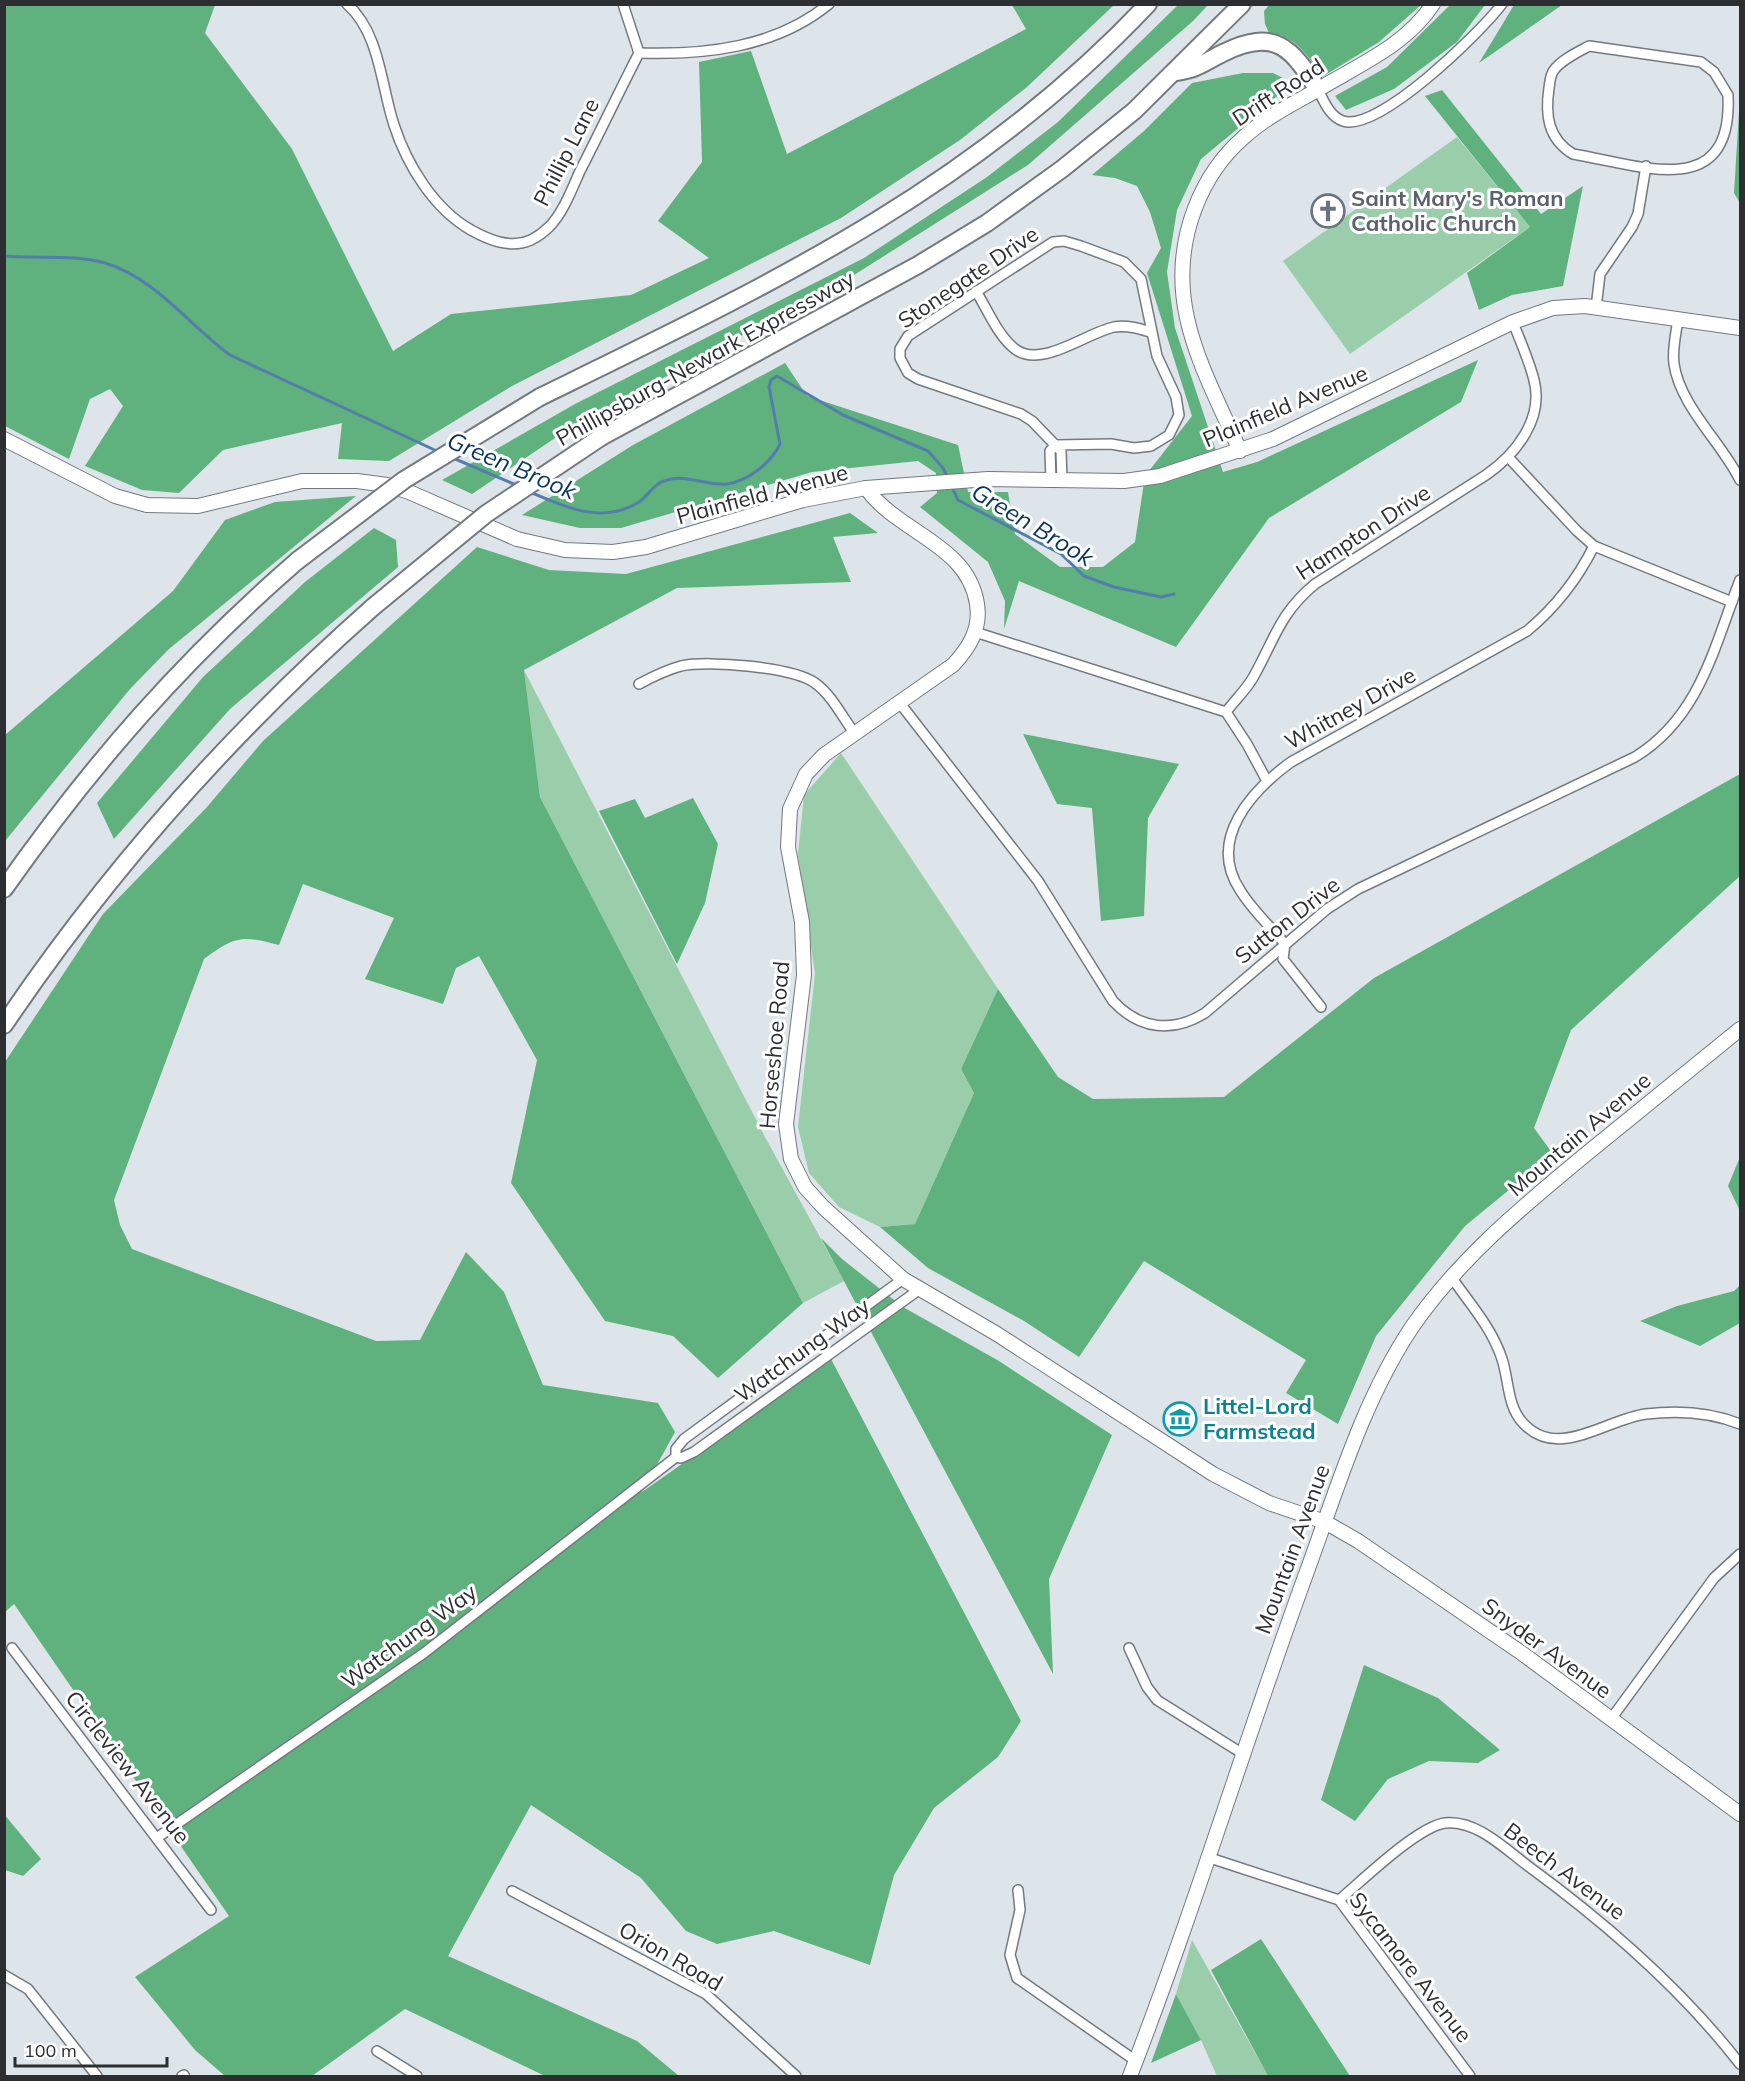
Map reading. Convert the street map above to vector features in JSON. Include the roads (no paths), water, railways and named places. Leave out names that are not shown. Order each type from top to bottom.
[{"type":"highway","name":"Phillipsburg-Newark Expressway","points":[[4,889],[62,809],[144,709],[205,644],[297,561],[405,480],[540,397],[736,302],[821,256],[954,173],[1019,123],[1108,45],[1148,4]]},
{"type":"highway","name":"Phillipsburg-Newark Expressway","points":[[4,1025],[90,908],[184,795],[286,688],[373,607],[486,514],[601,438],[947,248],[1062,169],[1176,72],[1242,4]]},
{"type":"highway","points":[[1176,72],[1196,70],[1240,46],[1266,42],[1292,52],[1318,90]]},
{"type":"main road","name":"Drift Road","points":[[1240,451],[1188,327],[1183,303],[1182,259],[1185,240],[1200,196],[1231,150],[1272,117],[1391,47],[1414,28],[1433,4]]},
{"type":"main road","name":"Plainfield Avenue","points":[[4,439],[115,496],[147,506],[198,506],[302,481],[357,481],[387,485],[409,492],[517,539],[580,551],[613,552],[646,547],[803,500],[866,489],[961,480],[1124,481],[1160,476],[1240,451],[1315,420],[1513,322],[1553,308],[1596,308],[1740,328]]},
{"type":"main road","name":"Horseshoe Road","points":[[866,489],[884,510],[961,565],[976,594],[978,608],[975,632],[966,651],[953,665],[815,763],[800,785],[790,809],[788,847],[800,906],[804,975],[788,1102],[787,1143],[797,1173],[813,1198],[903,1279],[997,1334],[1213,1474],[1269,1503],[1325,1522]]},
{"type":"main road","name":"Mountain Avenue","points":[[1130,2076],[1210,1858],[1243,1754],[1350,1449],[1376,1388],[1413,1326],[1467,1258],[1527,1203],[1740,1029]]},
{"type":"main road","name":"Snyder Avenue","points":[[1325,1522],[1358,1541],[1513,1648],[1740,1814]]},
{"type":"street","name":"Phillip Lane","points":[[347,4],[366,28],[375,51],[394,126],[430,195],[446,212],[466,227],[485,238],[503,243],[528,241],[550,226],[639,53]]},
{"type":"street","points":[[623,4],[639,53],[714,52],[734,48],[804,22],[829,4]]},
{"type":"street","points":[[1318,90],[1335,116],[1343,121],[1360,122],[1409,92],[1468,43],[1502,4]]},
{"type":"street","points":[[1596,46],[1701,62],[1714,72],[1728,95],[1720,148],[1702,165],[1689,170],[1646,166],[1574,154],[1561,144],[1546,117],[1552,72],[1558,65],[1582,50],[1596,46]]},
{"type":"street","points":[[1596,308],[1600,274],[1632,227],[1638,214],[1646,166]]},
{"type":"street","name":"Stonegate Drive","points":[[1064,241],[1124,262],[1133,268],[1143,285],[1150,332],[1157,356],[1179,407],[1175,429],[1162,441],[1151,446],[1134,448],[1102,444],[1056,445],[1032,421],[1021,414],[929,385],[908,373],[900,358],[903,341],[976,291],[1053,242],[1064,241]]},
{"type":"street","points":[[976,291],[1010,345],[1026,355],[1048,353],[1116,327],[1129,326],[1150,332]]},
{"type":"street","points":[[1678,319],[1673,350],[1674,366],[1680,384],[1740,480]]},
{"type":"street","name":"Hampton Drive","points":[[1226,712],[1253,677],[1284,615],[1297,599],[1315,584],[1486,475],[1509,458],[1524,439],[1536,394],[1533,375],[1513,322]]},
{"type":"street","points":[[1056,445],[1050,451],[1056,481]]},
{"type":"street","points":[[1509,458],[1577,531],[1594,546],[1732,602]]},
{"type":"street","name":"Whitney Drive","points":[[1285,944],[1239,889],[1229,860],[1232,829],[1250,799],[1267,781],[1306,752],[1527,631],[1559,601],[1584,566],[1594,546]]},
{"type":"street","name":"Sutton Drive","points":[[899,702],[1038,881],[1110,996],[1128,1015],[1140,1022],[1174,1026],[1194,1020],[1327,909],[1359,889],[1648,749],[1671,729],[1690,705],[1740,580]]},
{"type":"street","points":[[975,632],[1226,712],[1248,744],[1267,781]]},
{"type":"street","points":[[639,684],[682,666],[712,664],[790,671],[819,685],[855,734]]},
{"type":"street","points":[[1285,944],[1283,959],[1321,1007]]},
{"type":"street","points":[[1452,1278],[1488,1328],[1502,1359],[1516,1413],[1522,1422],[1540,1435],[1572,1439],[1618,1420],[1674,1412],[1704,1413],[1740,1424]]},
{"type":"street","name":"Watchung Way","points":[[676,1456],[674,1452],[684,1439],[903,1279]]},
{"type":"street","name":"Watchung Way","points":[[676,1456],[681,1458],[694,1452],[920,1289]]},
{"type":"street","name":"Watchung Way","points":[[158,1837],[424,1653],[676,1456]]},
{"type":"street","points":[[1611,1719],[1714,1578],[1740,1554]]},
{"type":"street","name":"Circleview Avenue","points":[[12,1648],[158,1837],[211,1910]]},
{"type":"street","points":[[1128,1648],[1157,1700],[1243,1754]]},
{"type":"street","name":"Beech Avenue","points":[[1339,1900],[1424,1831],[1445,1823],[1467,1825],[1487,1836],[1560,1889],[1617,1935],[1723,2042],[1740,2064]]},
{"type":"street","name":"Sycamore Avenue","points":[[1210,1858],[1339,1900],[1470,2076]]},
{"type":"street","points":[[1018,1890],[1020,1910],[1010,1955],[1017,1978],[1136,2061]]},
{"type":"street","name":"Orion Road","points":[[512,1891],[706,1994],[796,2076]]},
{"type":"street","points":[[4,1975],[28,1989],[97,2076]]},
{"type":"street","points":[[377,2051],[417,2076]]},
{"type":"waterway","name":"Green Brook","points":[[4,256],[93,260],[123,270],[156,291],[230,355],[439,452]]},
{"type":"waterway","name":"Green Brook","points":[[530,492],[571,508],[598,513],[625,509],[639,502],[655,486],[667,480],[681,478],[727,484],[743,479],[765,464],[780,444],[769,387],[771,380],[777,376],[843,415],[928,451],[943,468],[948,478]]},
{"type":"waterway","name":"Green Brook","points":[[453,458],[516,485]]},
{"type":"waterway","name":"Green Brook","points":[[952,487],[958,500],[1061,554],[1084,576],[1114,587],[1161,597],[1174,594]]},
{"type":"place","name":"Saint Mary's Roman Catholic Church","points":[[1328,211]]},
{"type":"place","name":"Littel-Lord Farmstead","points":[[1180,1419]]}]
